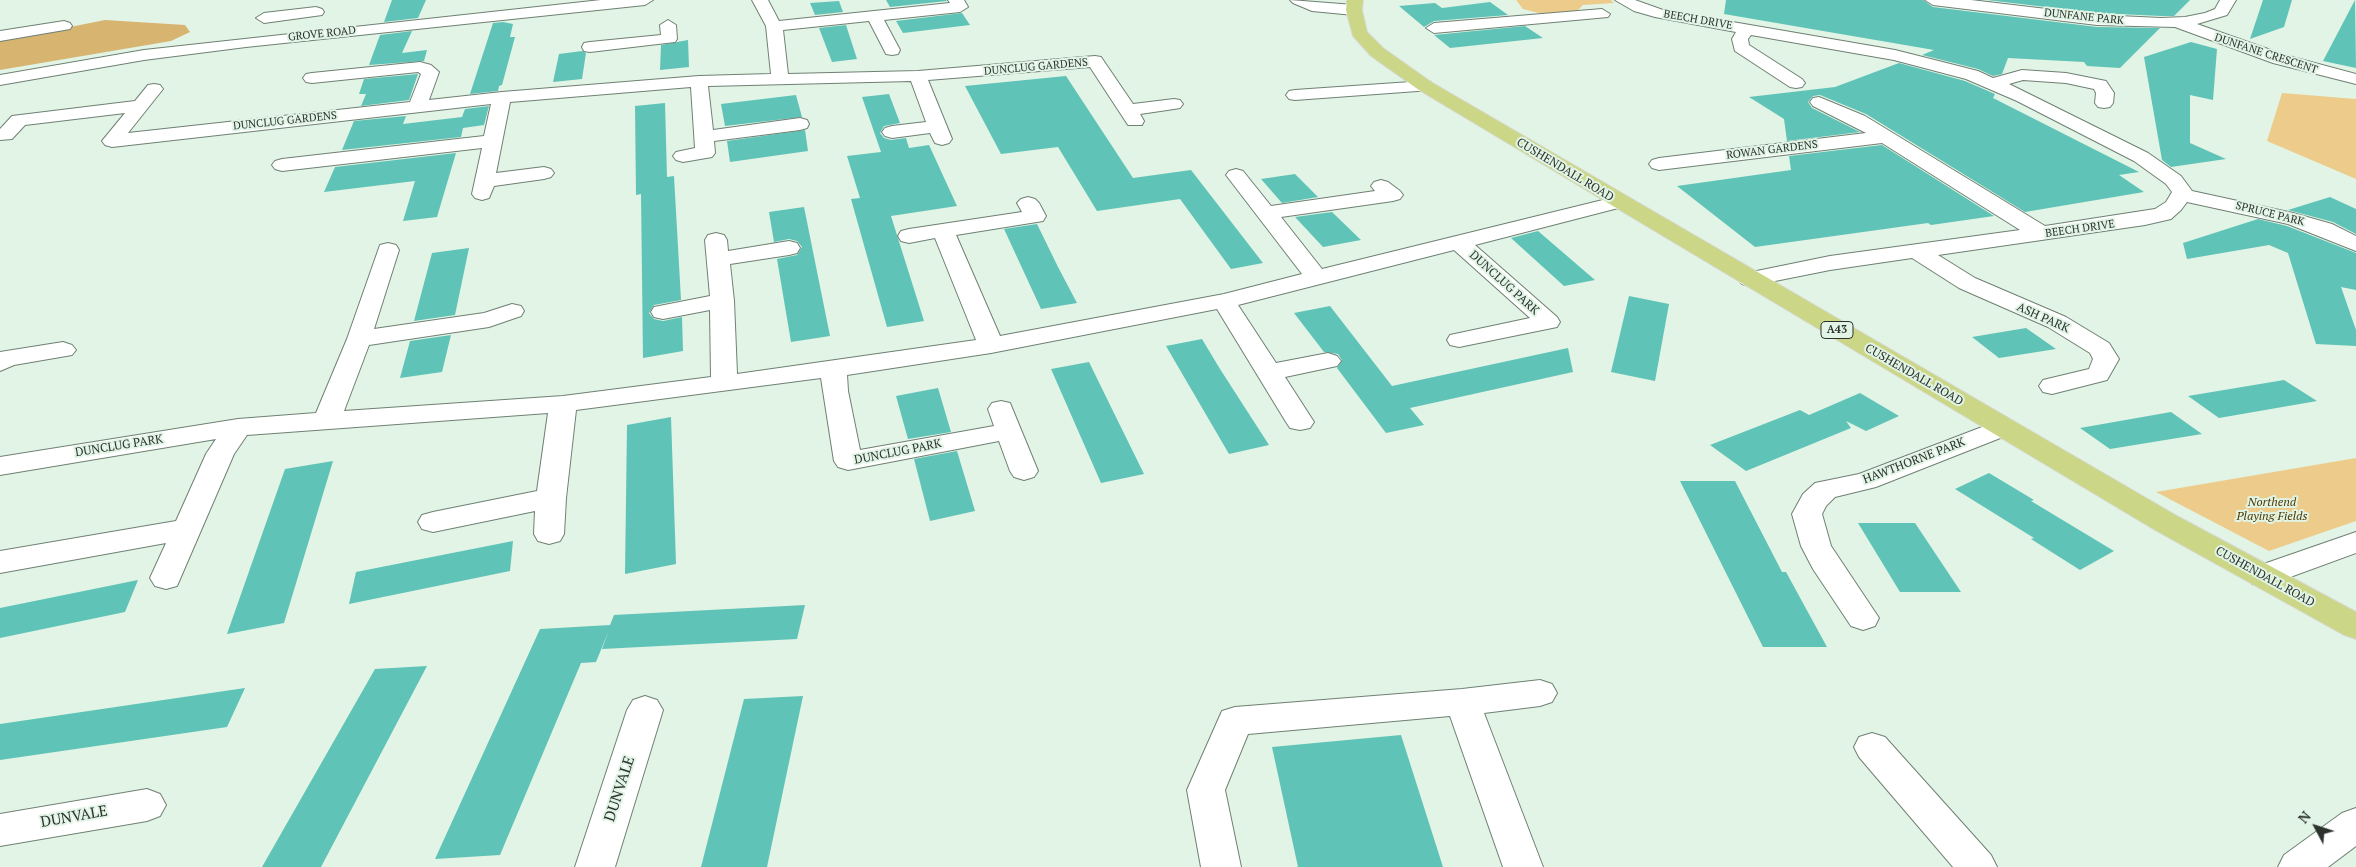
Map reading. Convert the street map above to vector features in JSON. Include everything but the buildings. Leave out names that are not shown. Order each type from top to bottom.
[{"type":"main road","name":"CUSHENDALL ROAD","points":[[1355,5],[1359,33],[1376,52],[1425,86],[2166,523],[2356,627]]},
{"type":"street","name":"GROVE ROAD","points":[[0,80],[144,55],[542,5],[645,0]]},
{"type":"street","points":[[760,0],[774,26],[780,78]]},
{"type":"street","points":[[774,26],[960,7],[956,0]]},
{"type":"street","name":"CUSHENDALL ROAD","points":[[1298,0],[1310,6],[1355,5]]},
{"type":"street","name":"BEECH DRIVE","points":[[1623,0],[1656,13],[1896,55],[1962,72],[1994,83],[2141,157],[2174,180],[2180,188],[2182,195],[2174,206],[2158,216],[2124,223],[1830,263],[1750,279]]},
{"type":"street","name":"DUNFANE PARK","points":[[1933,0],[2097,20],[2177,23],[2213,16],[2224,9],[2228,0]]},
{"type":"street","points":[[1514,7],[1530,20]]},
{"type":"street","points":[[263,40],[266,31],[260,12],[320,10]]},
{"type":"street","points":[[1434,28],[1602,14]]},
{"type":"street","points":[[874,16],[892,50]]},
{"type":"street","name":"DUNFANE CRESCENT","points":[[2177,23],[2280,59],[2356,79]]},
{"type":"street","points":[[590,47],[618,57],[669,39],[668,25]]},
{"type":"street","points":[[0,36],[64,26]]},
{"type":"street","name":"BEECH DRIVE","points":[[1746,29],[1740,39],[1741,47],[1796,83]]},
{"type":"street","points":[[614,88],[618,57]]},
{"type":"street","name":"DUNCLUG GARDENS","points":[[154,90],[112,141],[502,97],[699,81],[918,76],[1095,61],[1131,116],[1174,104]]},
{"type":"street","points":[[312,78],[420,67],[430,72],[418,106]]},
{"type":"street","points":[[1994,83],[2022,75],[2061,77],[2100,85],[2105,93],[2104,103]]},
{"type":"street","points":[[892,132],[940,132],[918,76]]},
{"type":"street","points":[[683,156],[705,153],[699,81]]},
{"type":"street","points":[[1295,95],[1425,86]]},
{"type":"street","points":[[502,97],[483,187],[544,173]]},
{"type":"street","points":[[1819,102],[1842,111],[2042,234]]},
{"type":"street","points":[[5,135],[19,120],[140,106]]},
{"type":"street","points":[[704,137],[800,124]]},
{"type":"street","name":"ROWAN GARDENS","points":[[1658,164],[1885,137]]},
{"type":"street","points":[[282,165],[316,156],[493,141]]},
{"type":"street","points":[[1236,175],[1318,279]]},
{"type":"street","points":[[1266,213],[1393,195],[1381,186]]},
{"type":"street","name":"SPRUCE PARK","points":[[2182,195],[2293,219],[2324,229],[2356,244]]},
{"type":"street","name":"DUNCLUG PARK","points":[[0,466],[238,427],[563,404],[834,369],[991,345],[1224,301],[1459,244],[1619,202]]},
{"type":"street","points":[[909,236],[1035,216],[1028,203]]},
{"type":"street","points":[[942,230],[991,345]]},
{"type":"street","name":"DUNCLUG PARK","points":[[1459,244],[1487,266],[1548,322],[1459,340]]},
{"type":"street","points":[[724,383],[722,301],[717,249],[789,248]]},
{"type":"street","points":[[327,420],[359,339],[388,250]]},
{"type":"street","name":"ASH PARK","points":[[1916,251],[1967,283],[2057,322],[2100,348],[2106,359],[2104,368],[2098,375],[2052,386]]},
{"type":"street","points":[[663,312],[722,301]]},
{"type":"street","points":[[1224,301],[1300,422]]},
{"type":"street","points":[[359,339],[488,320],[512,311]]},
{"type":"street","points":[[0,363],[6,358],[63,350]]},
{"type":"street","points":[[1269,372],[1328,361]]},
{"type":"street","name":"DUNCLUG PARK","points":[[834,369],[835,391],[848,461],[1005,420],[1024,471]]},
{"type":"street","points":[[548,534],[550,498],[563,404]]},
{"type":"street","points":[[166,578],[220,454],[238,427]]},
{"type":"street","name":"HAWTHORNE PARK","points":[[1863,618],[1824,562],[1816,546],[1807,514],[1813,501],[1825,490],[1866,481],[2003,427]]},
{"type":"street","points":[[433,522],[550,498]]},
{"type":"street","points":[[0,562],[186,529]]},
{"type":"street","points":[[2263,576],[2356,542]]},
{"type":"street","points":[[1221,867],[1206,790],[1235,721],[1462,702],[1540,693]]},
{"type":"street","points":[[1462,702],[1523,867]]},
{"type":"street","name":"DUNVALE","points":[[594,867],[645,710]]},
{"type":"street","points":[[1872,747],[1977,867]]},
{"type":"street","name":"DUNVALE","points":[[0,830],[147,804]]},
{"type":"street","points":[[2298,867],[2356,824]]},
{"type":"green space","points":[[1516,0],[1611,0],[1614,3],[1583,5],[1577,11],[1543,14],[1523,9]]},
{"type":"green space","points":[[2282,93],[2356,99],[2356,179],[2267,141]]},
{"type":"green space","name":"Northend Playing Fields","points":[[2356,458],[2356,521],[2269,551],[2156,492]]},
{"type":"shaded area","points":[[105,20],[185,25],[190,32],[171,41],[0,70],[0,41]]}]
